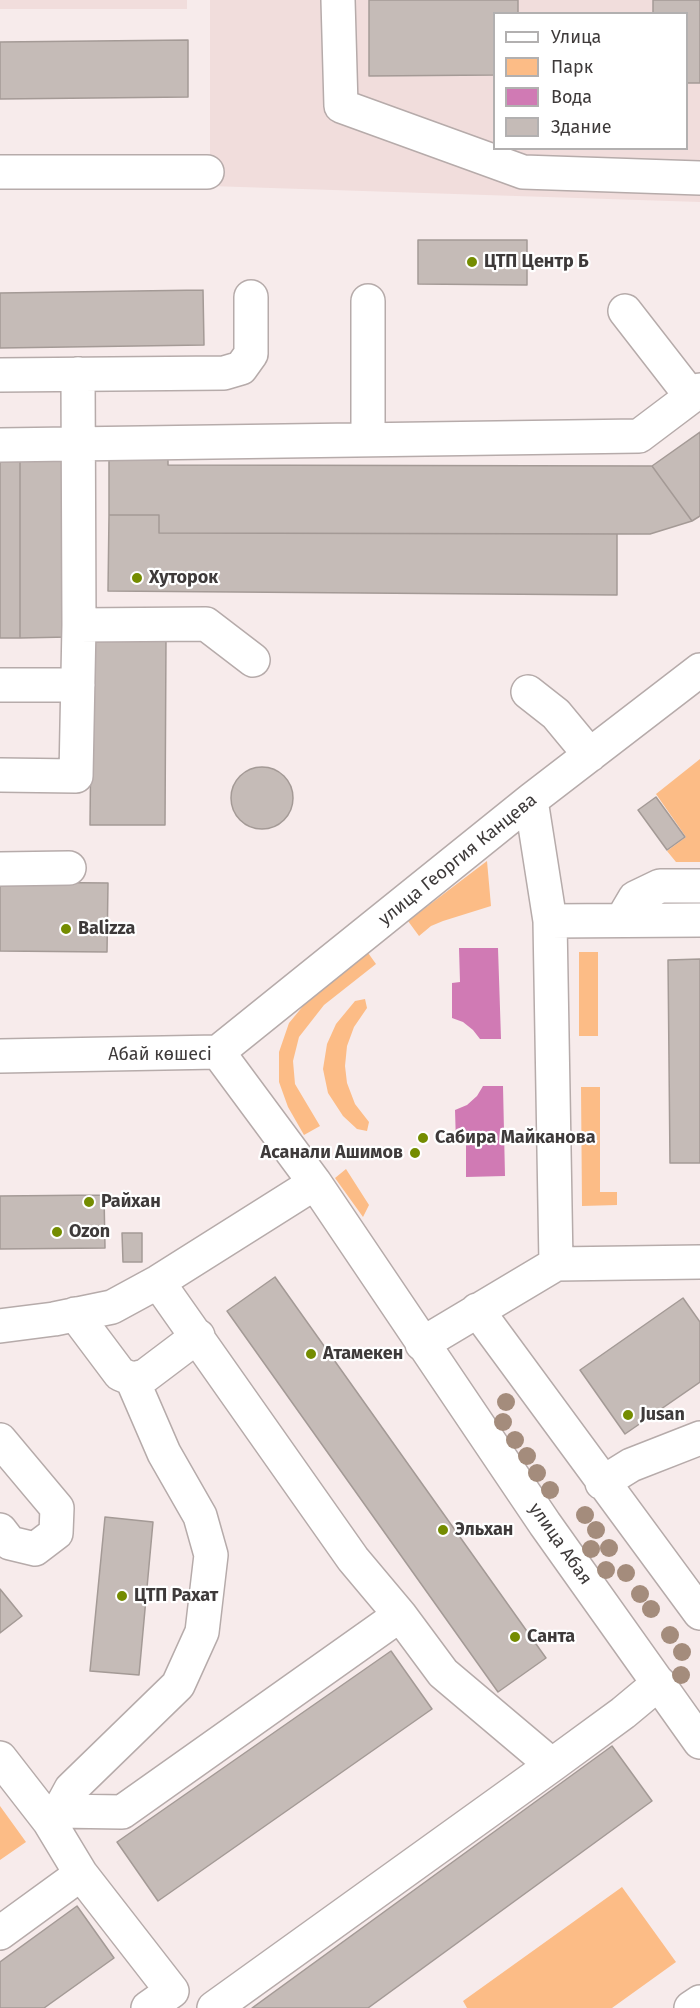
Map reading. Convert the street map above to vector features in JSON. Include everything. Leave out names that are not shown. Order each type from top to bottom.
[{"type":"street","points":[[338,0],[342,106],[523,172],[700,178]]},
{"type":"street","points":[[0,172],[207,172]]},
{"type":"street","points":[[0,375],[224,373],[242,368],[251,354],[251,297]]},
{"type":"street","points":[[368,301],[368,440]]},
{"type":"street","points":[[0,445],[639,436],[696,393],[625,311]]},
{"type":"street","points":[[0,775],[76,776],[79,625],[78,374]]},
{"type":"street","points":[[79,625],[206,624],[254,660]]},
{"type":"street","name":"улица Георгия Канцева","points":[[218,1052],[531,800],[700,670]]},
{"type":"street","points":[[0,685],[78,685]]},
{"type":"street","points":[[528,692],[556,714],[590,755]]},
{"type":"street","points":[[531,800],[549,921],[556,1264]]},
{"type":"street","points":[[0,869],[69,868]]},
{"type":"street","points":[[622,920],[635,898],[660,886],[700,886]]},
{"type":"street","points":[[549,921],[700,920]]},
{"type":"street","name":"Абай көшесі","points":[[0,1056],[218,1052],[315,1183],[422,1344]]},
{"type":"street","points":[[0,1326],[54,1319],[112,1307],[159,1282],[315,1183]]},
{"type":"street","points":[[422,1344],[556,1264],[700,1262]]},
{"type":"street","points":[[159,1282],[353,1559],[400,1615],[443,1673],[552,1765]]},
{"type":"street","points":[[477,1310],[602,1483],[690,1579],[700,1613]]},
{"type":"street","points":[[75,1314],[120,1374],[132,1379],[145,1376],[198,1336]]},
{"type":"street","name":"улица Абая","points":[[422,1344],[545,1524],[700,1742]]},
{"type":"street","points":[[54,1816],[71,1789],[178,1685],[202,1632],[211,1555],[203,1526],[200,1516],[164,1453],[132,1379]]},
{"type":"street","points":[[602,1483],[631,1465],[700,1438]]},
{"type":"street","points":[[0,1440],[57,1508],[56,1533],[35,1549],[10,1543],[0,1530]]},
{"type":"street","points":[[54,1816],[122,1812],[400,1615]]},
{"type":"street","points":[[214,2008],[552,1765],[623,1713],[659,1683]]},
{"type":"street","points":[[0,1758],[54,1816],[81,1874],[168,2002]]},
{"type":"street","points":[[0,1933],[81,1874]]},
{"type":"street","points":[[691,2008],[700,2002]]},
{"type":"shaded area","points":[[0,0],[187,0],[187,9],[0,9]]},
{"type":"shaded area","points":[[210,0],[700,0],[700,202],[210,186]]},
{"type":"green space","points":[[700,759],[700,862],[676,862],[667,851],[686,837],[656,794]]},
{"type":"green space","points":[[487,861],[491,906],[431,926],[419,936],[408,921]]},
{"type":"green space","points":[[366,950],[376,964],[324,1005],[299,1037],[293,1061],[295,1084],[320,1126],[304,1135],[288,1107],[279,1082],[279,1052],[289,1023],[318,988]]},
{"type":"green space","points":[[579,952],[598,952],[598,1036],[579,1036]]},
{"type":"green space","points":[[365,999],[367,1008],[354,1027],[347,1046],[345,1066],[347,1083],[355,1104],[369,1122],[367,1131],[357,1129],[343,1116],[328,1093],[323,1069],[327,1044],[336,1024],[355,1001]]},
{"type":"green space","points":[[581,1087],[600,1087],[600,1192],[617,1192],[617,1205],[582,1206]]},
{"type":"green space","points":[[346,1169],[369,1205],[363,1217],[335,1178]]},
{"type":"green space","points":[[0,1806],[26,1842],[0,1860]]},
{"type":"green space","points":[[622,1887],[676,1962],[612,2008],[467,2008],[463,2001]]},
{"type":"water","points":[[459,948],[498,948],[501,1039],[480,1039],[463,1022],[452,1018],[452,983],[460,982]]},
{"type":"water","points":[[483,1086],[503,1086],[505,1176],[466,1177],[466,1143],[456,1143],[455,1110],[467,1105],[477,1096]]},
{"type":"building","points":[[369,0],[518,0],[518,12],[493,12],[493,75],[369,76]]},
{"type":"building","points":[[653,0],[700,0],[700,83],[688,83],[688,12],[653,12]]},
{"type":"building","points":[[188,40],[188,97],[0,99],[0,42]]},
{"type":"building","name":"ЦТП Центр Б","points":[[418,240],[527,240],[527,285],[418,284]]},
{"type":"building","points":[[203,290],[204,345],[0,348],[0,293]]},
{"type":"building","points":[[700,432],[700,516],[692,521],[652,466]]},
{"type":"building","points":[[109,445],[168,445],[168,465],[652,466],[692,521],[650,534],[159,533],[159,515],[109,515]]},
{"type":"building","points":[[0,455],[20,455],[20,638],[0,638]]},
{"type":"building","points":[[20,455],[68,455],[68,637],[20,638]]},
{"type":"building","points":[[109,515],[159,515],[159,533],[617,534],[617,595],[108,591]]},
{"type":"building","points":[[92,636],[166,637],[165,825],[90,825]]},
{"type":"building","points":[[262,767],[274,769],[284,776],[291,786],[293,798],[291,810],[284,820],[274,827],[262,829],[250,827],[240,820],[233,810],[231,798],[233,786],[240,776],[250,769]]},
{"type":"building","points":[[656,797],[685,837],[667,850],[638,810]]},
{"type":"building","points":[[0,882],[108,883],[107,952],[0,951]]},
{"type":"building","points":[[700,959],[700,1163],[670,1163],[668,960]]},
{"type":"building","points":[[104,1195],[105,1248],[0,1249],[0,1196]]},
{"type":"building","points":[[122,1233],[142,1233],[142,1262],[123,1262]]},
{"type":"building","points":[[275,1277],[546,1658],[498,1692],[227,1311]]},
{"type":"building","points":[[683,1298],[700,1322],[700,1382],[625,1434],[580,1370]]},
{"type":"building","name":"ЦТП Рахат","points":[[105,1517],[153,1522],[139,1675],[90,1671]]},
{"type":"building","points":[[0,1589],[22,1616],[0,1633]]},
{"type":"building","points":[[391,1651],[432,1709],[158,1901],[117,1842]]},
{"type":"building","points":[[612,1746],[652,1801],[368,2008],[252,2008]]},
{"type":"building","points":[[77,1906],[114,1958],[44,2008],[0,2008],[0,1962]]},
{"type":"place","name":"ЦТП Центр Б","points":[[472,262]]},
{"type":"place","name":"Хуторок","points":[[137,578]]},
{"type":"place","name":"Balizza","points":[[66,929]]},
{"type":"place","name":"Сабира Майканова","points":[[423,1138]]},
{"type":"place","name":"Асанали Ашимов","points":[[415,1153]]},
{"type":"place","name":"Райхан","points":[[89,1202]]},
{"type":"place","name":"Ozon","points":[[57,1232]]},
{"type":"place","name":"Атамекен","points":[[311,1354]]},
{"type":"place","name":"Jusan","points":[[628,1415]]},
{"type":"place","name":"Эльхан","points":[[443,1530]]},
{"type":"place","name":"ЦТП Рахат","points":[[122,1596]]},
{"type":"place","name":"Санта","points":[[515,1637]]}]
